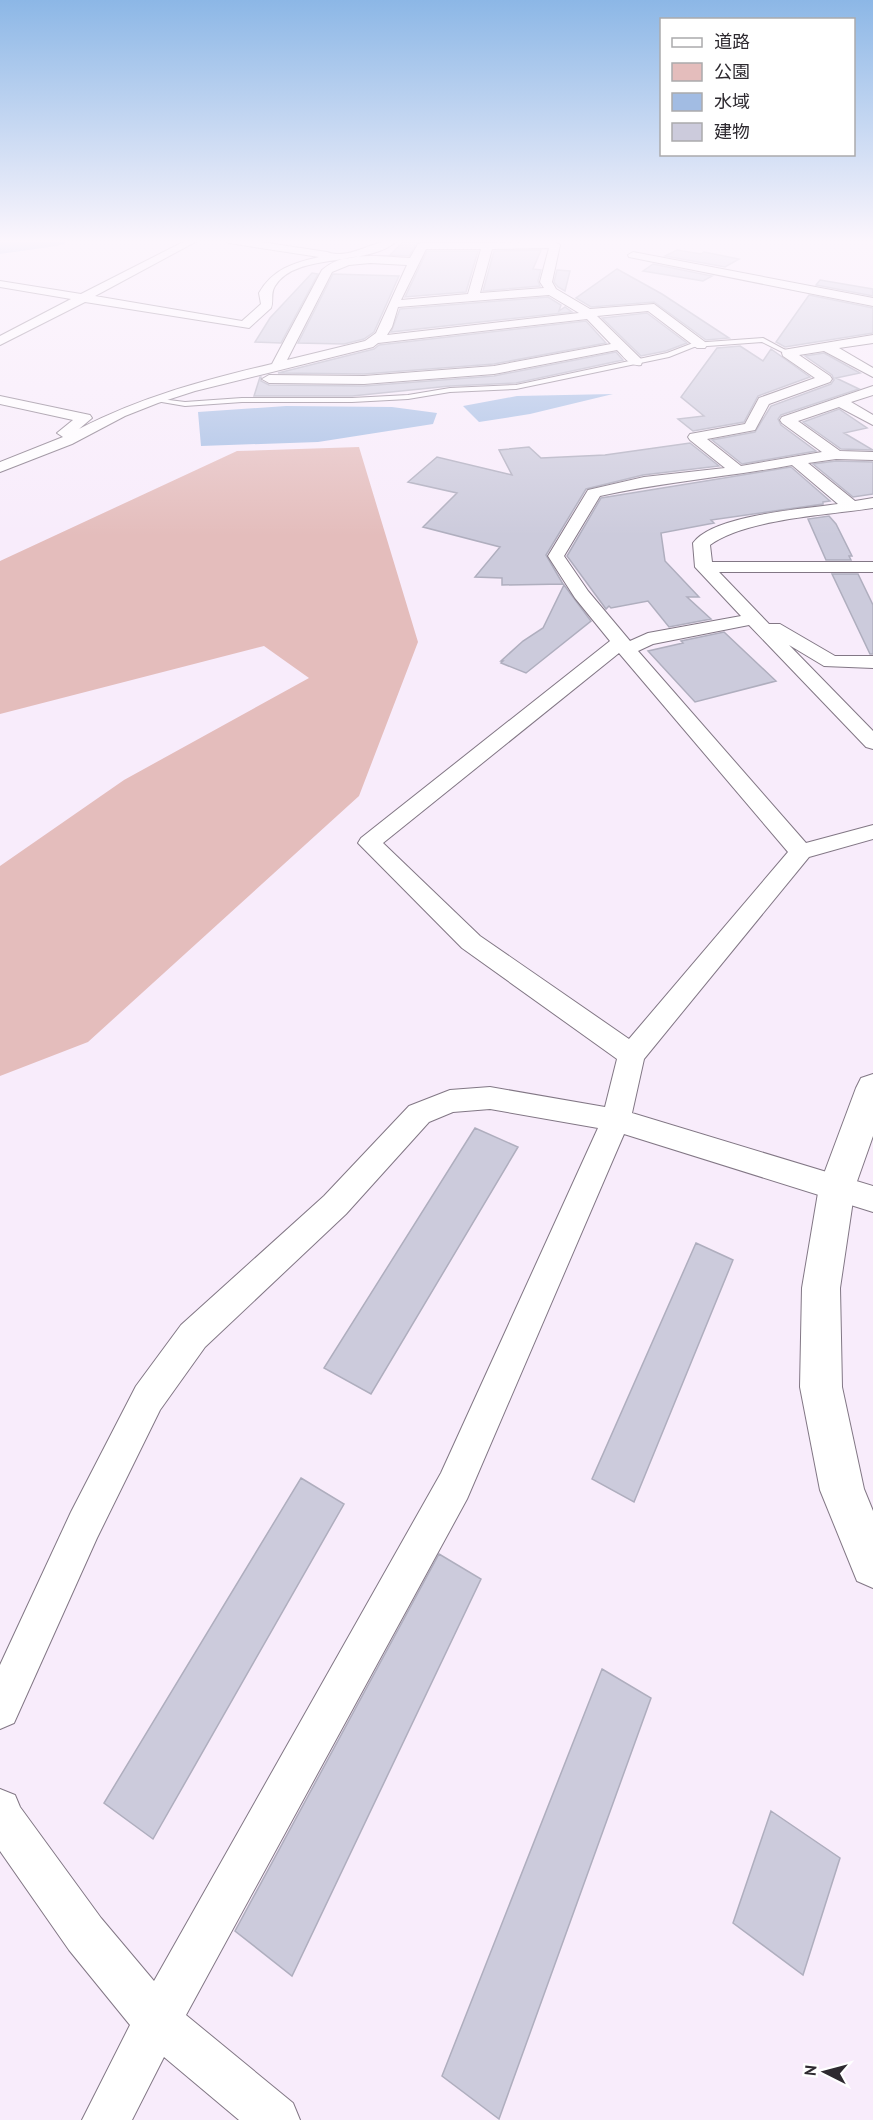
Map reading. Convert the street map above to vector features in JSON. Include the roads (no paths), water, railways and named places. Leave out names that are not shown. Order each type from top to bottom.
[{"type":"street","points":[[276,368],[291,339]]},
{"type":"street","points":[[0,467],[67,441],[120,413],[153,400],[190,388],[234,379],[384,339]]},
{"type":"street","points":[[612,339],[636,362]]},
{"type":"street","points":[[693,339],[701,345]]},
{"type":"street","points":[[788,353],[873,339]]},
{"type":"street","points":[[234,379],[364,381],[494,370],[619,346]]},
{"type":"street","points":[[827,347],[873,373]]},
{"type":"street","points":[[738,471],[695,437],[750,428],[764,401],[825,379],[788,353]]},
{"type":"street","points":[[836,455],[787,420],[873,390]]},
{"type":"street","points":[[0,400],[85,418],[36,453]]},
{"type":"street","points":[[841,402],[873,421]]},
{"type":"street","points":[[801,852],[624,646],[581,594],[556,556],[594,494],[644,482],[738,471],[795,460],[836,455],[873,456]]},
{"type":"street","points":[[795,460],[852,506]]},
{"type":"street","points":[[873,503],[749,522],[718,531],[701,543],[704,567],[873,743]]},
{"type":"street","points":[[704,567],[873,567]]},
{"type":"street","points":[[631,1055],[471,942],[369,843],[624,646],[747,614],[831,662],[873,662]]},
{"type":"street","points":[[106,2120],[157,2021],[454,1486],[616,1120],[631,1055],[801,852],[873,832]]},
{"type":"street","points":[[873,1088],[855,1193],[821,1288],[821,1387],[842,1490],[873,1564]]},
{"type":"street","points":[[0,1709],[84,1525],[148,1398],[193,1336],[335,1204],[419,1114],[450,1101],[490,1098],[616,1120],[855,1193]]},
{"type":"street","points":[[0,1810],[4,1821],[85,1934],[157,2021],[276,2120]]},
{"type":"lane","points":[[153,400],[185,404],[242,400],[352,400],[408,397],[450,390],[516,387],[669,355],[693,345],[763,340],[788,353]]},
{"type":"water","points":[[613,394],[530,414],[479,422],[463,406],[517,396]]},
{"type":"water","points":[[286,406],[392,407],[437,413],[433,424],[318,442],[201,446],[198,412]]}]
